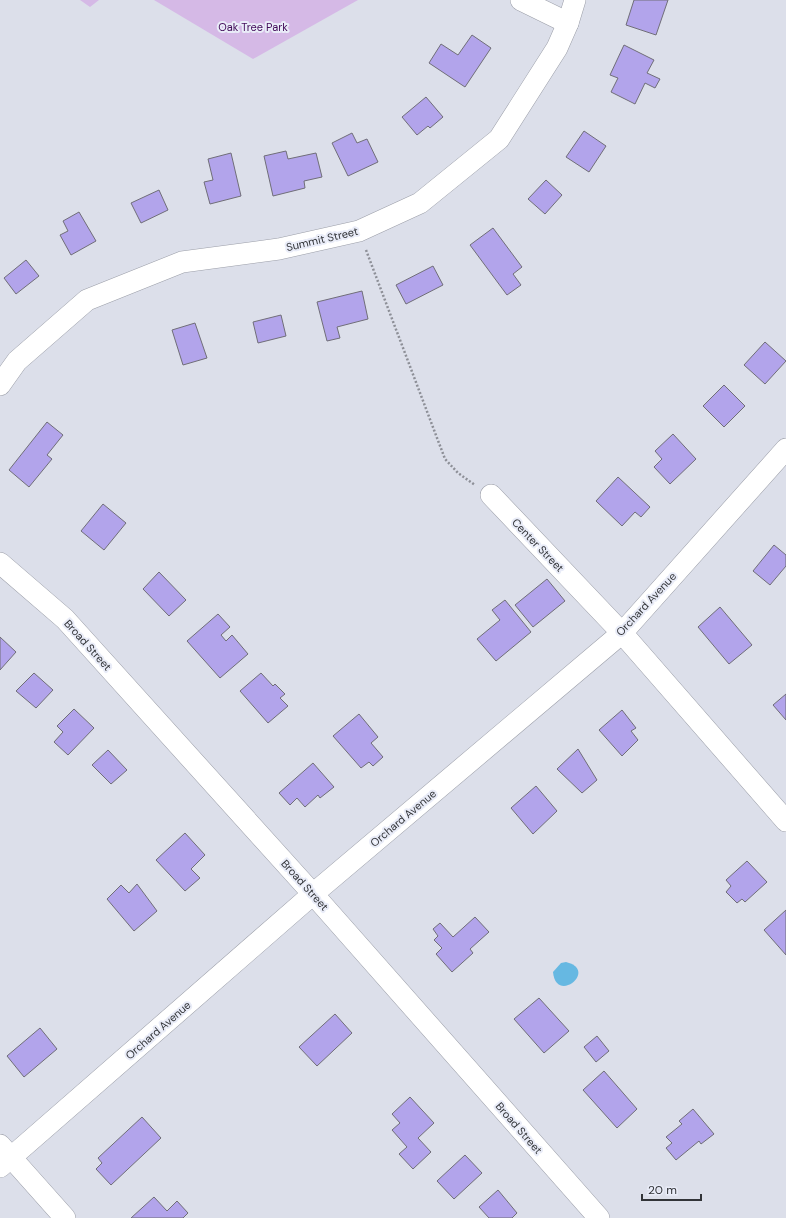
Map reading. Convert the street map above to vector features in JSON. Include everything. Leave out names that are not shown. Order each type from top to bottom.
[{"type":"street","points":[[521,0],[568,23]]},
{"type":"street","name":"Summit Street","points":[[0,385],[17,361],[87,300],[182,262],[279,249],[359,231],[420,203],[499,139],[557,48],[568,23],[575,0]]},
{"type":"street","name":"Orchard Avenue","points":[[4,1157],[622,633],[786,449]]},
{"type":"street","name":"Center Street","points":[[491,495],[622,633],[786,821]]},
{"type":"street","name":"Broad Street","points":[[0,563],[65,619],[313,894],[599,1218]]},
{"type":"street","points":[[4,1157],[65,1218]]},
{"type":"path","points":[[359,231],[445,459],[458,473],[491,495]]},
{"type":"green space","points":[[80,0],[99,0],[90,7]]},
{"type":"green space","name":"Oak Tree Park","points":[[154,0],[358,0],[253,59]]},
{"type":"water","points":[[566,962],[575,966],[578,972],[577,977],[573,982],[567,985],[561,985],[556,981],[553,972],[561,963]]},
{"type":"building","points":[[634,0],[668,0],[656,35],[626,25]]},
{"type":"building","points":[[472,35],[491,48],[465,87],[429,63],[441,44],[458,55]]},
{"type":"building","points":[[624,45],[654,60],[647,73],[660,79],[655,88],[645,83],[635,104],[611,92],[618,78],[610,75]]},
{"type":"building","points":[[426,97],[443,117],[430,128],[428,126],[417,135],[402,117]]},
{"type":"building","points":[[584,131],[606,146],[589,172],[566,157]]},
{"type":"building","points":[[352,133],[357,143],[367,139],[378,162],[348,176],[332,143]]},
{"type":"building","points":[[286,151],[288,159],[316,153],[322,177],[304,181],[305,188],[273,196],[264,156]]},
{"type":"building","points":[[231,153],[241,196],[210,204],[204,182],[213,180],[208,159]]},
{"type":"building","points":[[546,180],[562,195],[545,214],[528,199]]},
{"type":"building","points":[[159,190],[168,210],[141,223],[131,203]]},
{"type":"building","points":[[79,212],[96,241],[71,255],[60,235],[68,231],[63,221]]},
{"type":"building","points":[[493,228],[522,267],[513,274],[521,285],[507,295],[470,245]]},
{"type":"building","points":[[26,260],[39,276],[16,294],[4,278]]},
{"type":"building","points":[[433,266],[443,285],[406,304],[396,285]]},
{"type":"building","points":[[362,291],[368,319],[337,327],[340,338],[327,341],[317,302]]},
{"type":"building","points":[[281,315],[286,336],[258,343],[253,322]]},
{"type":"building","points":[[195,323],[207,358],[183,365],[172,330]]},
{"type":"building","points":[[765,342],[786,361],[765,384],[744,365]]},
{"type":"building","points":[[724,385],[745,406],[724,427],[703,406]]},
{"type":"building","points":[[47,422],[63,435],[47,455],[52,459],[29,487],[9,470]]},
{"type":"building","points":[[673,434],[696,459],[670,484],[654,467],[662,459],[655,451]]},
{"type":"building","points":[[618,477],[650,507],[641,517],[635,512],[622,526],[596,501]]},
{"type":"building","points":[[103,504],[126,523],[104,550],[81,531]]},
{"type":"building","points":[[774,545],[786,555],[786,566],[770,585],[753,571]]},
{"type":"building","points":[[159,572],[186,600],[169,616],[143,589]]},
{"type":"building","points":[[547,579],[565,601],[533,627],[515,605]]},
{"type":"building","points":[[505,600],[531,632],[496,661],[477,639],[500,620],[492,610]]},
{"type":"building","points":[[720,607],[752,645],[729,664],[698,627]]},
{"type":"building","points":[[218,614],[230,627],[221,635],[226,641],[232,635],[248,654],[220,678],[187,641]]},
{"type":"building","points":[[0,637],[16,652],[0,670]]},
{"type":"building","points":[[34,673],[53,690],[36,708],[16,691]]},
{"type":"building","points":[[261,673],[273,686],[275,684],[285,694],[280,698],[288,706],[268,723],[240,691]]},
{"type":"building","points":[[786,694],[786,720],[773,705]]},
{"type":"building","points":[[74,709],[94,728],[68,755],[54,742],[63,732],[57,726]]},
{"type":"building","points":[[622,710],[636,728],[631,731],[638,740],[622,756],[599,730]]},
{"type":"building","points":[[359,714],[378,737],[371,743],[383,757],[373,766],[369,762],[361,768],[333,736]]},
{"type":"building","points":[[578,749],[597,780],[582,793],[557,769]]},
{"type":"building","points":[[108,750],[127,770],[111,784],[92,765]]},
{"type":"building","points":[[313,763],[334,787],[320,798],[318,795],[305,807],[297,798],[290,805],[279,793]]},
{"type":"building","points":[[536,786],[557,811],[533,834],[511,808]]},
{"type":"building","points":[[185,833],[205,855],[191,869],[200,878],[185,891],[156,860]]},
{"type":"building","points":[[747,861],[767,882],[745,902],[742,899],[737,903],[726,892],[731,886],[726,880]]},
{"type":"building","points":[[137,884],[157,911],[134,931],[107,899],[121,885],[129,893]]},
{"type":"building","points":[[786,910],[786,955],[764,930]]},
{"type":"building","points":[[475,917],[489,932],[470,949],[473,953],[452,972],[436,954],[442,948],[434,940],[438,936],[433,929],[440,923],[453,937]]},
{"type":"building","points":[[539,998],[569,1031],[544,1053],[514,1019]]},
{"type":"building","points":[[335,1014],[352,1033],[317,1066],[299,1047]]},
{"type":"building","points":[[40,1028],[57,1049],[24,1077],[7,1056]]},
{"type":"building","points":[[597,1036],[609,1051],[596,1062],[584,1047]]},
{"type":"building","points":[[604,1071],[637,1109],[617,1128],[583,1090]]},
{"type":"building","points":[[410,1097],[434,1123],[418,1138],[431,1152],[413,1169],[399,1154],[407,1147],[392,1130],[400,1123],[392,1114]]},
{"type":"building","points":[[693,1109],[714,1134],[701,1144],[699,1141],[676,1160],[666,1148],[672,1143],[666,1137],[682,1124],[679,1121]]},
{"type":"building","points":[[142,1117],[161,1138],[111,1185],[96,1169],[102,1163],[98,1158]]},
{"type":"building","points":[[465,1155],[482,1173],[454,1199],[437,1181]]},
{"type":"building","points":[[498,1190],[517,1213],[512,1218],[489,1218],[479,1207]]},
{"type":"building","points":[[154,1197],[167,1211],[177,1201],[188,1213],[183,1218],[131,1218]]}]
